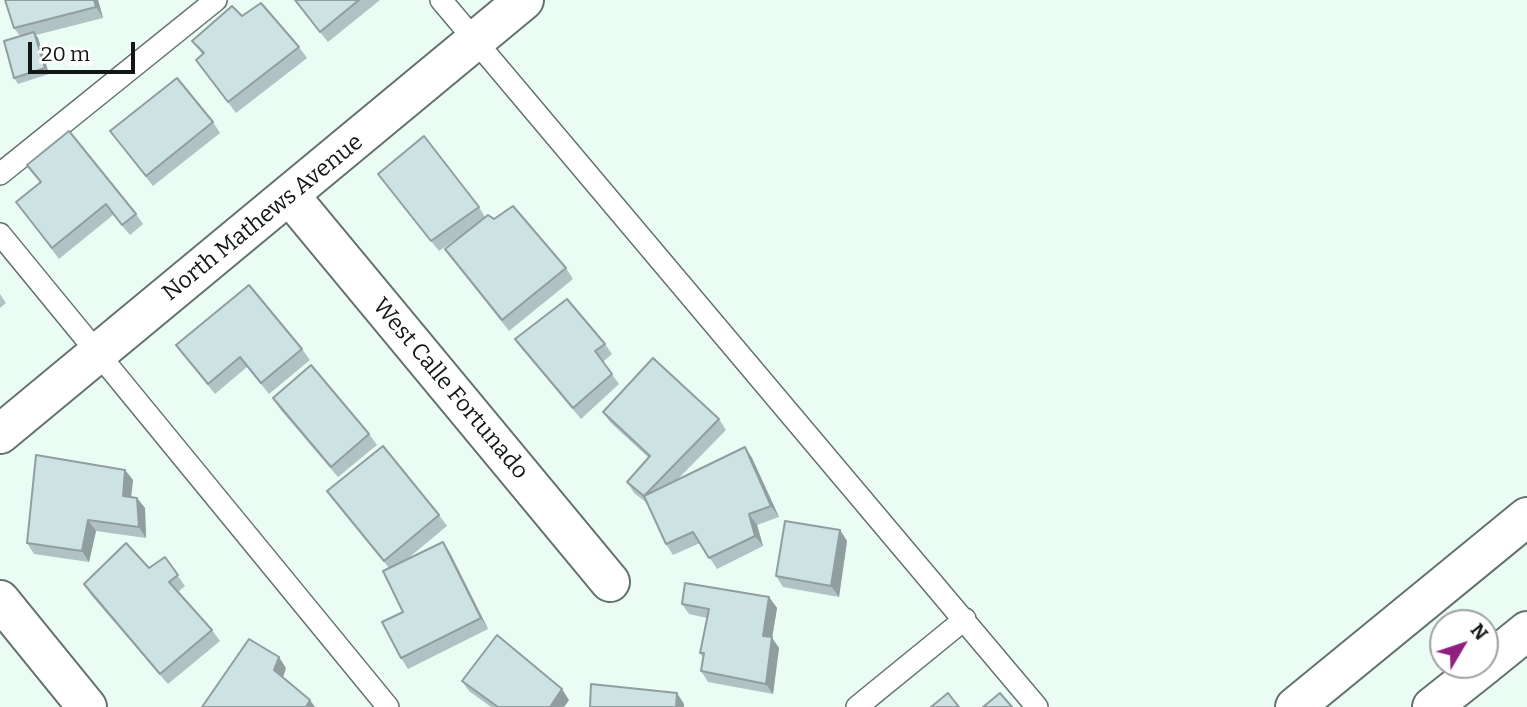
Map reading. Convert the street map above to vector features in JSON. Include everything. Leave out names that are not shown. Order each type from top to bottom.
[{"type":"street","name":"North Mathews Avenue","points":[[0,434],[524,0]]},
{"type":"street","name":"West Calle Fortunado","points":[[290,196],[610,582]]},
{"type":"street","points":[[1294,707],[1527,517]]},
{"type":"street","points":[[0,600],[87,707]]},
{"type":"street","points":[[1499,654],[1527,631]]},
{"type":"street","points":[[1432,707],[1467,679]]},
{"type":"lane","points":[[0,174],[216,0]]},
{"type":"lane","points":[[441,0],[1037,707]]},
{"type":"lane","points":[[0,234],[388,707]]},
{"type":"lane","points":[[857,707],[965,619]]},
{"type":"building","points":[[5,0],[94,0],[96,7],[14,28]]},
{"type":"building","points":[[295,0],[359,0],[320,32]]},
{"type":"building","points":[[261,3],[299,47],[228,102],[196,60],[204,53],[192,41],[232,6],[242,16]]},
{"type":"building","points":[[34,32],[45,68],[14,78],[4,41]]},
{"type":"building","points":[[177,78],[213,122],[146,176],[110,131]]},
{"type":"building","points":[[69,131],[136,214],[122,225],[106,204],[52,248],[16,202],[41,182],[27,165]]},
{"type":"building","points":[[424,136],[479,207],[431,241],[378,174]]},
{"type":"building","points":[[513,206],[566,268],[502,320],[445,249],[488,215],[494,219]]},
{"type":"building","points":[[249,285],[302,349],[261,383],[240,357],[208,384],[176,345]]},
{"type":"building","points":[[567,299],[605,344],[595,351],[612,374],[573,408],[515,339]]},
{"type":"building","points":[[653,358],[719,419],[644,496],[627,482],[650,456],[603,412]]},
{"type":"building","points":[[311,365],[369,434],[331,467],[273,398]]},
{"type":"building","points":[[383,446],[439,515],[384,561],[327,491]]},
{"type":"building","points":[[745,447],[771,506],[749,514],[755,536],[709,558],[693,532],[666,544],[644,496]]},
{"type":"building","points":[[36,455],[125,470],[123,496],[137,498],[139,527],[88,520],[82,551],[27,543]]},
{"type":"building","points":[[785,521],[840,530],[831,586],[776,576]]},
{"type":"building","points":[[443,542],[481,618],[401,658],[382,622],[403,612],[383,571]]},
{"type":"building","points":[[126,543],[149,568],[165,557],[178,575],[169,582],[212,630],[160,674],[84,584]]},
{"type":"building","points":[[685,583],[769,597],[763,636],[772,637],[766,684],[701,671],[704,653],[700,653],[709,609],[682,604]]},
{"type":"building","points":[[497,635],[562,689],[550,707],[498,707],[462,681]]},
{"type":"building","points":[[249,639],[279,657],[274,670],[310,700],[306,707],[202,707]]},
{"type":"building","points":[[591,684],[677,693],[676,707],[590,707]]},
{"type":"building","points":[[948,693],[959,707],[931,707]]},
{"type":"building","points":[[1000,693],[1012,707],[983,707]]}]
